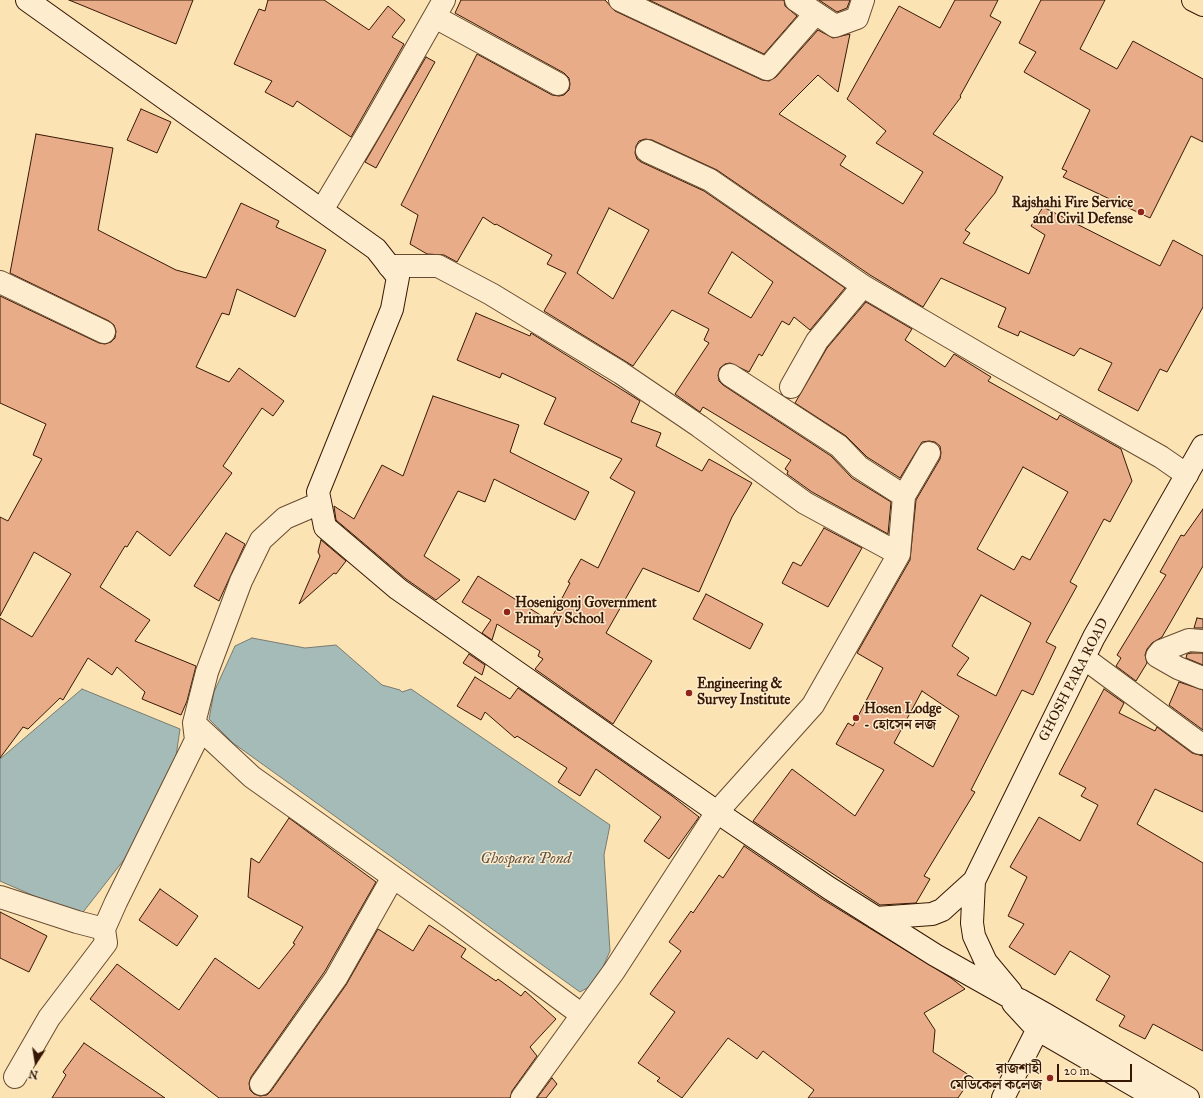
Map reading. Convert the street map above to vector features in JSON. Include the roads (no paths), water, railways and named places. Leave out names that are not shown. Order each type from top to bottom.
[{"type":"highway","points":[[1193,0],[1203,5]]},
{"type":"street","points":[[27,0],[376,249],[398,277],[392,309],[318,492],[324,528],[398,589],[718,812],[876,918],[935,955],[1013,997],[1041,1021],[1156,1098]]},
{"type":"street","points":[[620,0],[767,69],[816,14]]},
{"type":"street","points":[[796,0],[836,26],[857,18],[862,0]]},
{"type":"street","points":[[322,210],[372,128],[439,9],[558,84]]},
{"type":"street","points":[[647,151],[710,180],[863,286],[990,361],[1162,456],[1186,475]]},
{"type":"street","points":[[390,266],[438,266],[491,294],[621,373],[699,426],[805,503],[899,554]]},
{"type":"street","points":[[0,282],[104,332]]},
{"type":"street","points":[[791,387],[817,341],[863,286]]},
{"type":"street","points":[[730,375],[839,446],[859,467],[904,496]]},
{"type":"street","name":"GHOSH PARA ROAD","points":[[1013,997],[986,962],[979,948],[972,923],[974,881],[1084,658],[1203,446]]},
{"type":"street","points":[[522,1098],[614,971],[718,812],[813,706],[899,554],[904,496],[929,453]]},
{"type":"street","points":[[15,1077],[49,1018],[106,943],[104,929],[152,826],[196,740],[194,723],[207,672],[241,581],[261,540],[285,518],[320,503]]},
{"type":"street","points":[[1203,641],[1189,640],[1161,651],[1157,656],[1178,668],[1203,678]]},
{"type":"street","points":[[1084,658],[1199,743],[1203,743]]},
{"type":"street","points":[[194,723],[252,777],[393,877],[582,1016]]},
{"type":"street","points":[[261,1084],[336,978],[393,877]]},
{"type":"street","points":[[876,918],[932,914],[942,910],[974,881]]},
{"type":"street","points":[[0,897],[77,922],[104,929]]},
{"type":"street","points":[[1003,1098],[1041,1021]]},
{"type":"street","points":[[1041,1021],[1188,1098]]},
{"type":"water","name":"Ghospara Pond","points":[[252,638],[305,648],[336,645],[382,685],[400,690],[402,692],[411,689],[610,825],[604,855],[610,951],[596,983],[580,992],[233,743],[209,719],[214,692],[235,646]]},
{"type":"water","points":[[82,689],[180,729],[173,777],[130,852],[80,916],[0,881],[0,759]]},
{"type":"place","name":"Rajshahi Fire Service and Civil Defense","points":[[1141,212]]},
{"type":"place","name":"Hosenigonj Government Primary School","points":[[507,612]]},
{"type":"place","name":"Engineering & Survey Institute","points":[[689,693]]},
{"type":"place","name":"Hosen Lodge - হোসেন লজ","points":[[856,718]]},
{"type":"place","name":"রাজশাহী মেডিকেল কলেজ","points":[[1050,1078]]}]
